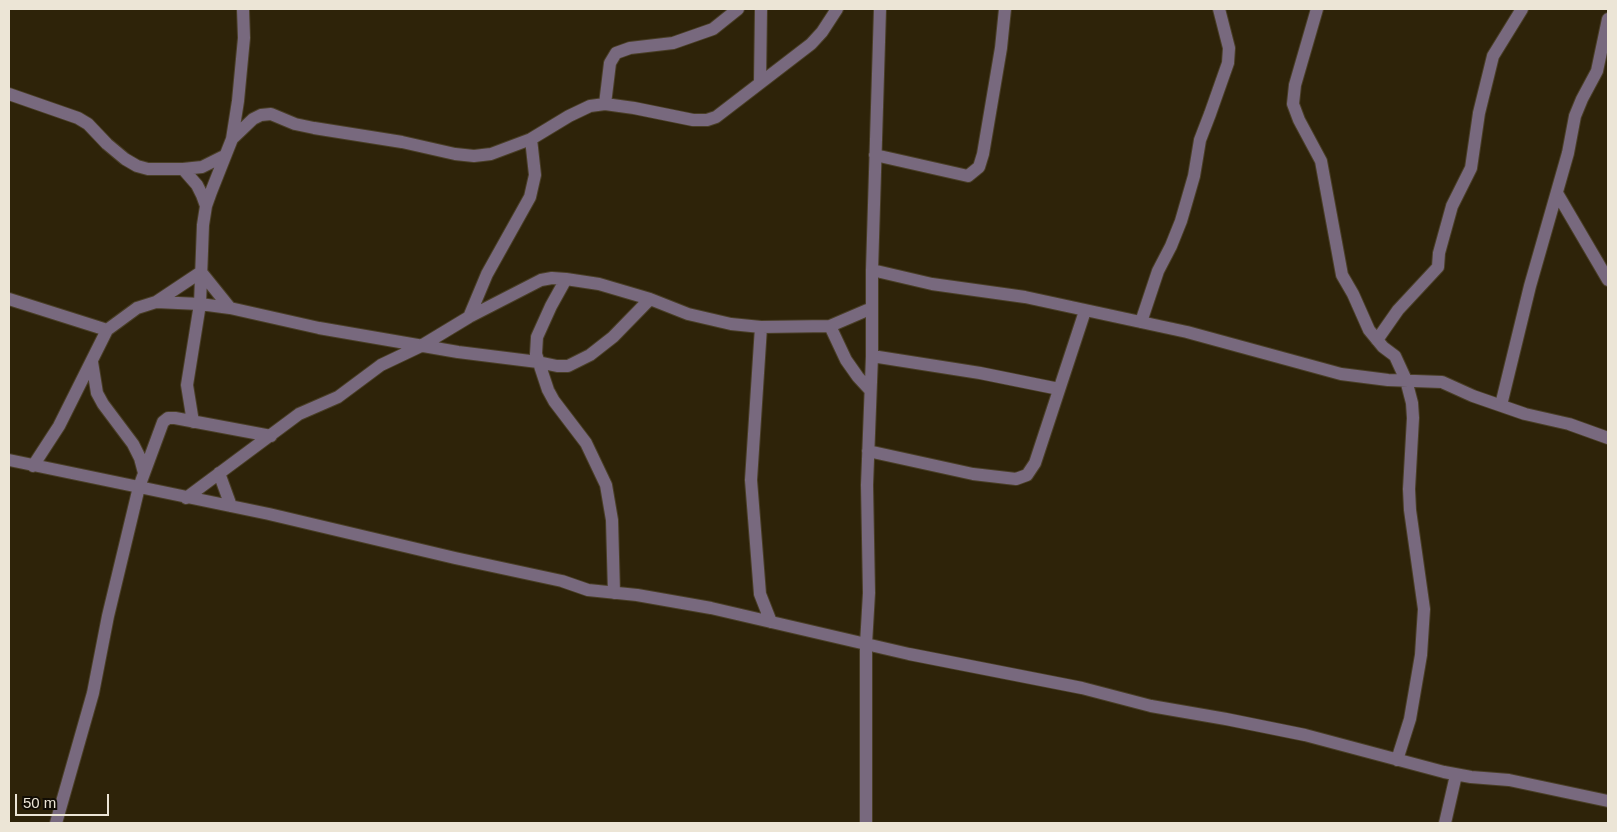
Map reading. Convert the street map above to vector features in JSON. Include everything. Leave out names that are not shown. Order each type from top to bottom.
[{"type":"street","points":[[193,422],[187,386],[200,304],[203,224],[206,206],[232,139],[244,38],[244,9]]},
{"type":"street","points":[[605,104],[610,63],[616,53],[630,48],[673,43],[689,38],[713,29],[738,9]]},
{"type":"street","points":[[760,82],[762,9]]},
{"type":"street","points":[[866,823],[866,644],[869,593],[867,524],[868,451],[880,9]]},
{"type":"street","points":[[875,155],[968,176],[979,167],[1002,48],[1005,9]]},
{"type":"street","points":[[1141,322],[1158,271],[1171,246],[1181,220],[1194,176],[1200,140],[1228,63],[1230,48],[1219,9]]},
{"type":"street","points":[[1317,9],[1295,84],[1294,104],[1299,120],[1321,161],[1342,276],[1353,294],[1369,330],[1377,340],[1396,356],[1406,380],[1412,403],[1410,510],[1424,609],[1421,655],[1410,720],[1397,760]]},
{"type":"street","points":[[1377,340],[1398,310],[1438,267],[1439,253],[1452,206],[1470,168],[1479,113],[1493,56],[1522,9]]},
{"type":"street","points":[[232,139],[253,119],[261,115],[272,114],[294,124],[474,156],[491,154],[531,139],[569,116],[590,106],[605,104],[693,120],[716,118],[811,44],[838,11]]},
{"type":"street","points":[[1501,405],[1530,286],[1568,153],[1575,116],[1597,71],[1608,19]]},
{"type":"street","points":[[9,94],[83,121],[125,159],[137,166],[148,169],[182,169],[202,166],[224,156]]},
{"type":"street","points":[[469,317],[487,274],[530,197],[535,175],[531,139]]},
{"type":"street","points":[[182,169],[197,185],[206,206]]},
{"type":"street","points":[[1556,193],[1608,280]]},
{"type":"street","points":[[872,270],[932,284],[1025,297],[1187,332],[1342,374],[1388,380],[1442,382],[1525,414],[1569,424],[1608,438]]},
{"type":"street","points":[[33,466],[59,426],[107,330],[137,308],[156,302],[201,272]]},
{"type":"street","points":[[201,272],[230,308]]},
{"type":"street","points":[[186,498],[299,414],[338,397],[381,365],[421,346],[469,317],[541,280],[552,278],[600,284],[650,299],[696,316],[731,324],[761,327],[830,326],[872,308]]},
{"type":"street","points":[[566,279],[537,337],[536,354],[548,390],[554,401],[586,442],[606,485],[612,520],[614,593]]},
{"type":"street","points":[[9,299],[107,330]]},
{"type":"street","points":[[156,302],[200,304],[230,308],[319,328],[421,346],[568,366],[590,355],[613,337],[650,299]]},
{"type":"street","points":[[868,451],[973,474],[1016,479],[1027,475],[1035,463],[1085,311]]},
{"type":"street","points":[[830,326],[846,360],[870,390]]},
{"type":"street","points":[[761,327],[751,480],[760,594],[771,622]]},
{"type":"street","points":[[872,356],[1058,389]]},
{"type":"street","points":[[92,362],[97,393],[133,444],[140,458],[144,473]]},
{"type":"street","points":[[56,823],[92,693],[108,616],[139,487],[163,422],[168,418],[174,418],[271,436]]},
{"type":"street","points":[[9,460],[269,514],[454,558],[562,581],[588,590],[637,594],[771,622],[909,654],[1082,688],[1151,706],[1305,735],[1456,775],[1509,780],[1608,801]]},
{"type":"street","points":[[219,473],[231,506]]},
{"type":"street","points":[[1444,823],[1456,775]]}]
